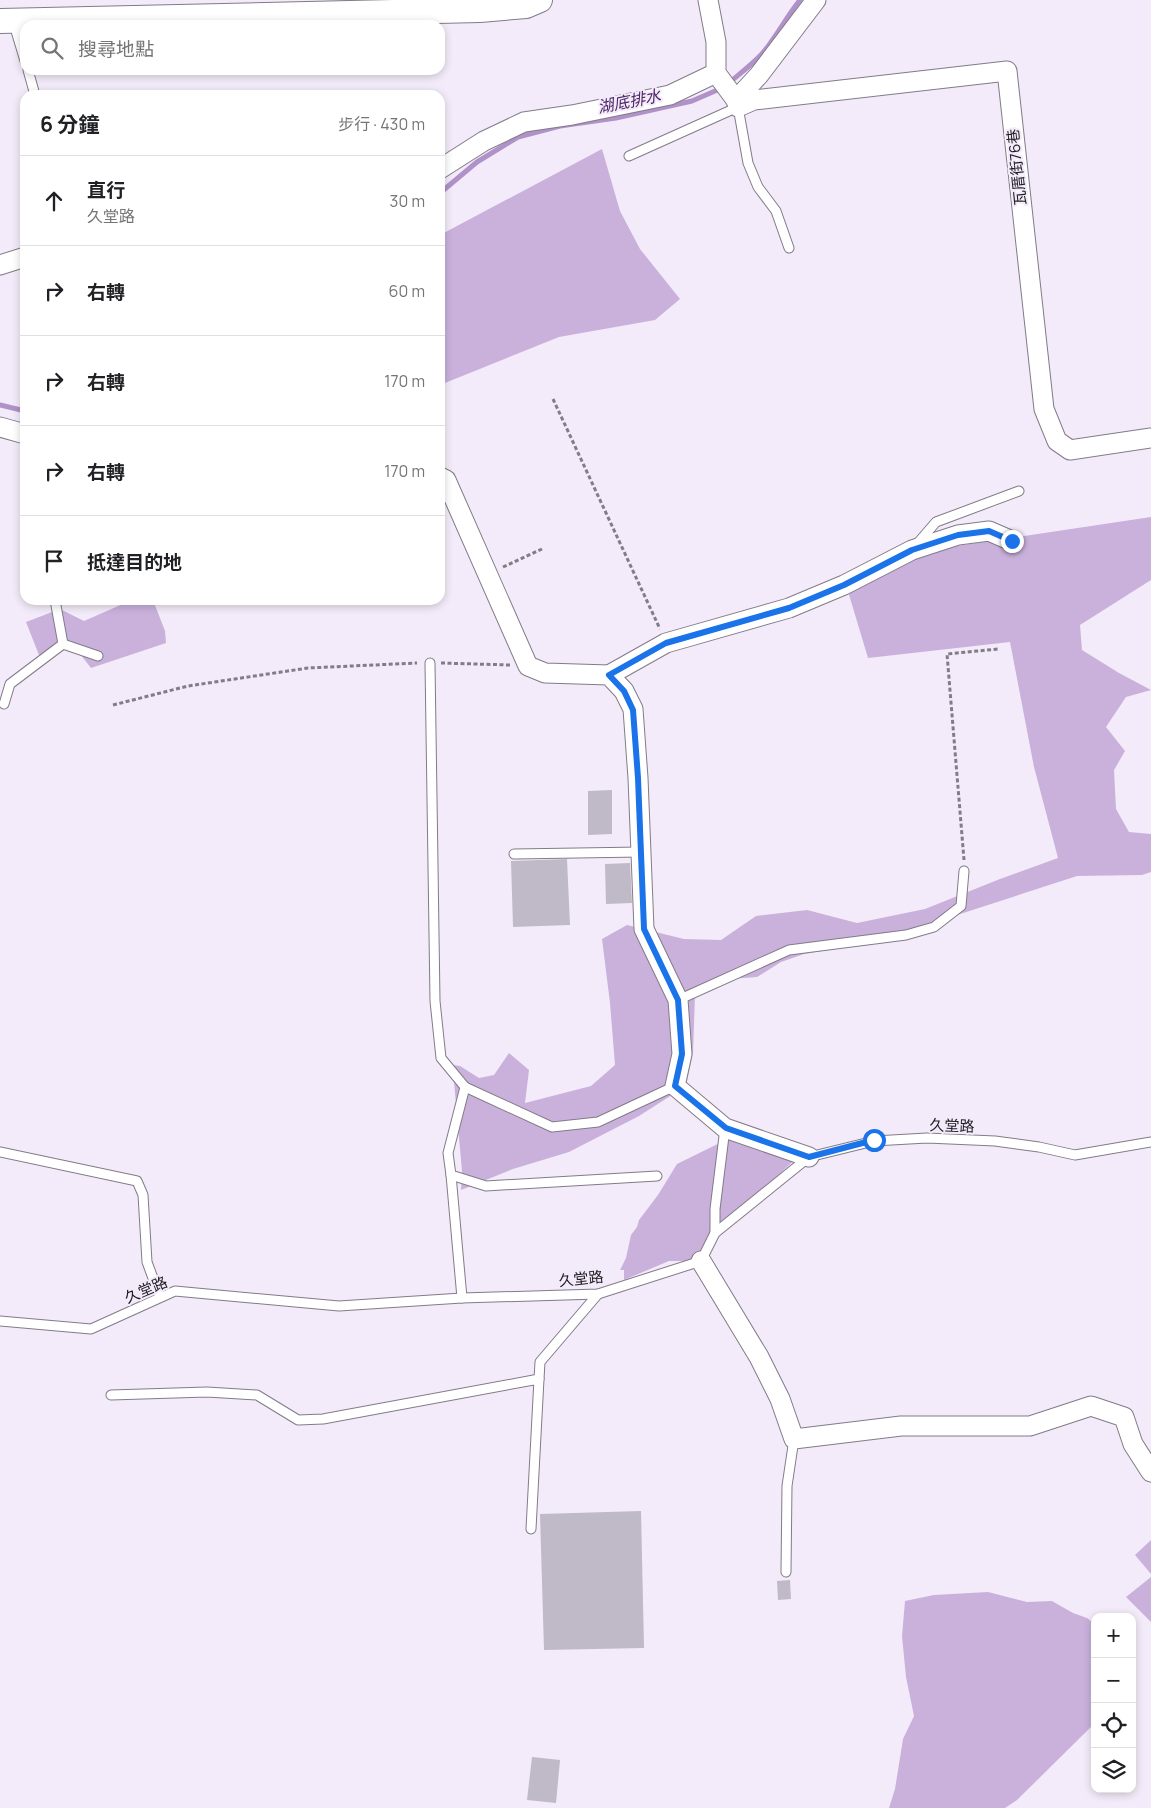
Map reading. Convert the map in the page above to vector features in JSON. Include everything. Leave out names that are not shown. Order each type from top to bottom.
[{"type":"street","points":[[50,20],[480,10],[526,6],[540,0]]},
{"type":"street","points":[[708,0],[716,42],[716,73],[737,103],[810,7]]},
{"type":"street","points":[[7,21],[20,21]]},
{"type":"street","name":"瓦厝街76巷","points":[[737,103],[1007,71],[1044,409],[1058,441],[1070,450],[1151,438]]},
{"type":"street","points":[[445,166],[484,141],[524,122],[572,115],[670,95],[716,73]]},
{"type":"street","points":[[0,265],[20,259]]},
{"type":"street","points":[[0,427],[20,433]]},
{"type":"street","points":[[445,480],[528,666],[545,673],[609,675],[666,643],[789,608],[844,585],[912,550],[958,535],[989,531],[1012,541]]},
{"type":"street","points":[[609,675],[624,691],[633,710],[638,778],[644,929],[678,1000],[682,1054],[675,1086],[726,1128],[809,1157]]},
{"type":"street","points":[[701,1260],[759,1357],[780,1399],[794,1439],[901,1426],[1030,1426],[1091,1406],[1124,1417],[1133,1444],[1151,1472]]},
{"type":"lane","points":[[7,21],[20,50]]},
{"type":"lane","points":[[29,75],[34,90]]},
{"type":"lane","points":[[629,156],[737,103],[748,163],[758,187],[776,211],[789,248]]},
{"type":"lane","points":[[912,550],[936,522],[1019,491]]},
{"type":"lane","points":[[56,605],[64,644]]},
{"type":"lane","points":[[64,644],[98,656]]},
{"type":"lane","points":[[4,704],[10,684],[64,644]]},
{"type":"lane","points":[[430,662],[434,1001],[440,1058],[465,1087],[552,1127],[598,1122],[675,1086]]},
{"type":"lane","points":[[514,854],[641,852]]},
{"type":"lane","points":[[678,1000],[789,950],[906,935],[934,926],[961,906],[964,871]]},
{"type":"lane","points":[[462,1298],[448,1152],[465,1087]]},
{"type":"lane","points":[[715,1233],[715,1209],[726,1128]]},
{"type":"lane","name":"久堂路","points":[[0,1321],[91,1329],[175,1291],[339,1306],[462,1298],[598,1294],[701,1260],[715,1233],[809,1157],[874,1140],[918,1138],[995,1141],[1039,1147],[1075,1155],[1151,1142]]},
{"type":"lane","points":[[0,1152],[138,1181],[144,1195],[147,1262],[160,1298]]},
{"type":"lane","points":[[451,1175],[486,1186],[657,1176]]},
{"type":"lane","points":[[531,1529],[540,1362],[598,1294]]},
{"type":"lane","points":[[111,1395],[207,1392],[258,1395],[298,1420],[323,1419],[539,1379]]},
{"type":"lane","points":[[786,1572],[787,1486],[794,1439]]},
{"type":"path","points":[[553,399],[666,643]]},
{"type":"path","points":[[487,575],[542,548]]},
{"type":"path","points":[[964,871],[947,654],[998,649]]},
{"type":"path","points":[[113,705],[188,686],[308,668],[430,662],[528,666]]},
{"type":"shaded area","points":[[602,149],[620,211],[640,249],[680,299],[655,320],[559,337],[445,383],[445,232]]},
{"type":"shaded area","points":[[1151,517],[1151,580],[1080,625],[1082,650],[1151,690],[1126,697],[1106,727],[1125,751],[1114,770],[1116,809],[1129,832],[1151,834],[1151,872],[1142,875],[1077,876],[951,917],[898,938],[804,954],[781,962],[757,977],[730,979],[695,995],[693,1053],[686,1086],[639,1116],[569,1152],[513,1169],[461,1190],[462,1171],[454,1082],[440,1063],[460,1066],[479,1078],[494,1075],[509,1053],[529,1070],[525,1103],[591,1086],[615,1065],[602,939],[627,925],[684,939],[721,940],[756,916],[807,910],[857,923],[925,909],[1058,858],[1034,767],[1010,642],[868,658],[847,588],[903,554]]},
{"type":"shaded area","points":[[121,605],[155,605],[165,631],[166,643],[91,668],[73,645],[43,660],[39,655],[26,622],[60,609],[84,621]]},
{"type":"shaded area","points":[[751,1127],[786,1143],[801,1154],[716,1233],[701,1261],[669,1261],[624,1280],[624,1270],[620,1270],[626,1258],[631,1235],[677,1164],[746,1130],[749,1131]]},
{"type":"shaded area","points":[[1151,1540],[1151,1574],[1135,1555]]},
{"type":"shaded area","points":[[1151,1577],[1151,1622],[1126,1597]]},
{"type":"shaded area","points":[[988,1592],[1027,1602],[1052,1601],[1091,1621],[1091,1727],[1017,1800],[1005,1808],[889,1808],[895,1789],[903,1739],[914,1716],[906,1677],[902,1636],[905,1601],[934,1595]]},
{"type":"building","points":[[612,790],[612,834],[588,835],[588,791]]},
{"type":"building","points":[[567,859],[570,925],[513,927],[511,861]]},
{"type":"building","points":[[630,863],[632,903],[606,904],[605,864]]},
{"type":"building","points":[[641,1511],[644,1648],[544,1650],[540,1514]]},
{"type":"building","points":[[790,1580],[791,1599],[778,1600],[777,1581]]},
{"type":"building","points":[[532,1757],[560,1760],[556,1803],[527,1800]]},
{"type":"waterway","name":"湖底排水","points":[[729,83],[762,54],[800,0]]},
{"type":"waterway","name":"湖底排水","points":[[445,189],[477,162],[518,137],[560,126],[616,118],[692,101],[722,88]]},
{"type":"waterway","name":"湖底排水","points":[[0,405],[20,410]]},
{"type":"route","points":[[874,1140],[809,1157],[726,1128],[675,1086],[682,1054],[678,1000],[644,929],[638,778],[633,710],[624,691],[609,675],[666,643],[789,608],[844,585],[912,550],[958,535],[989,531],[1012,541]]}]
